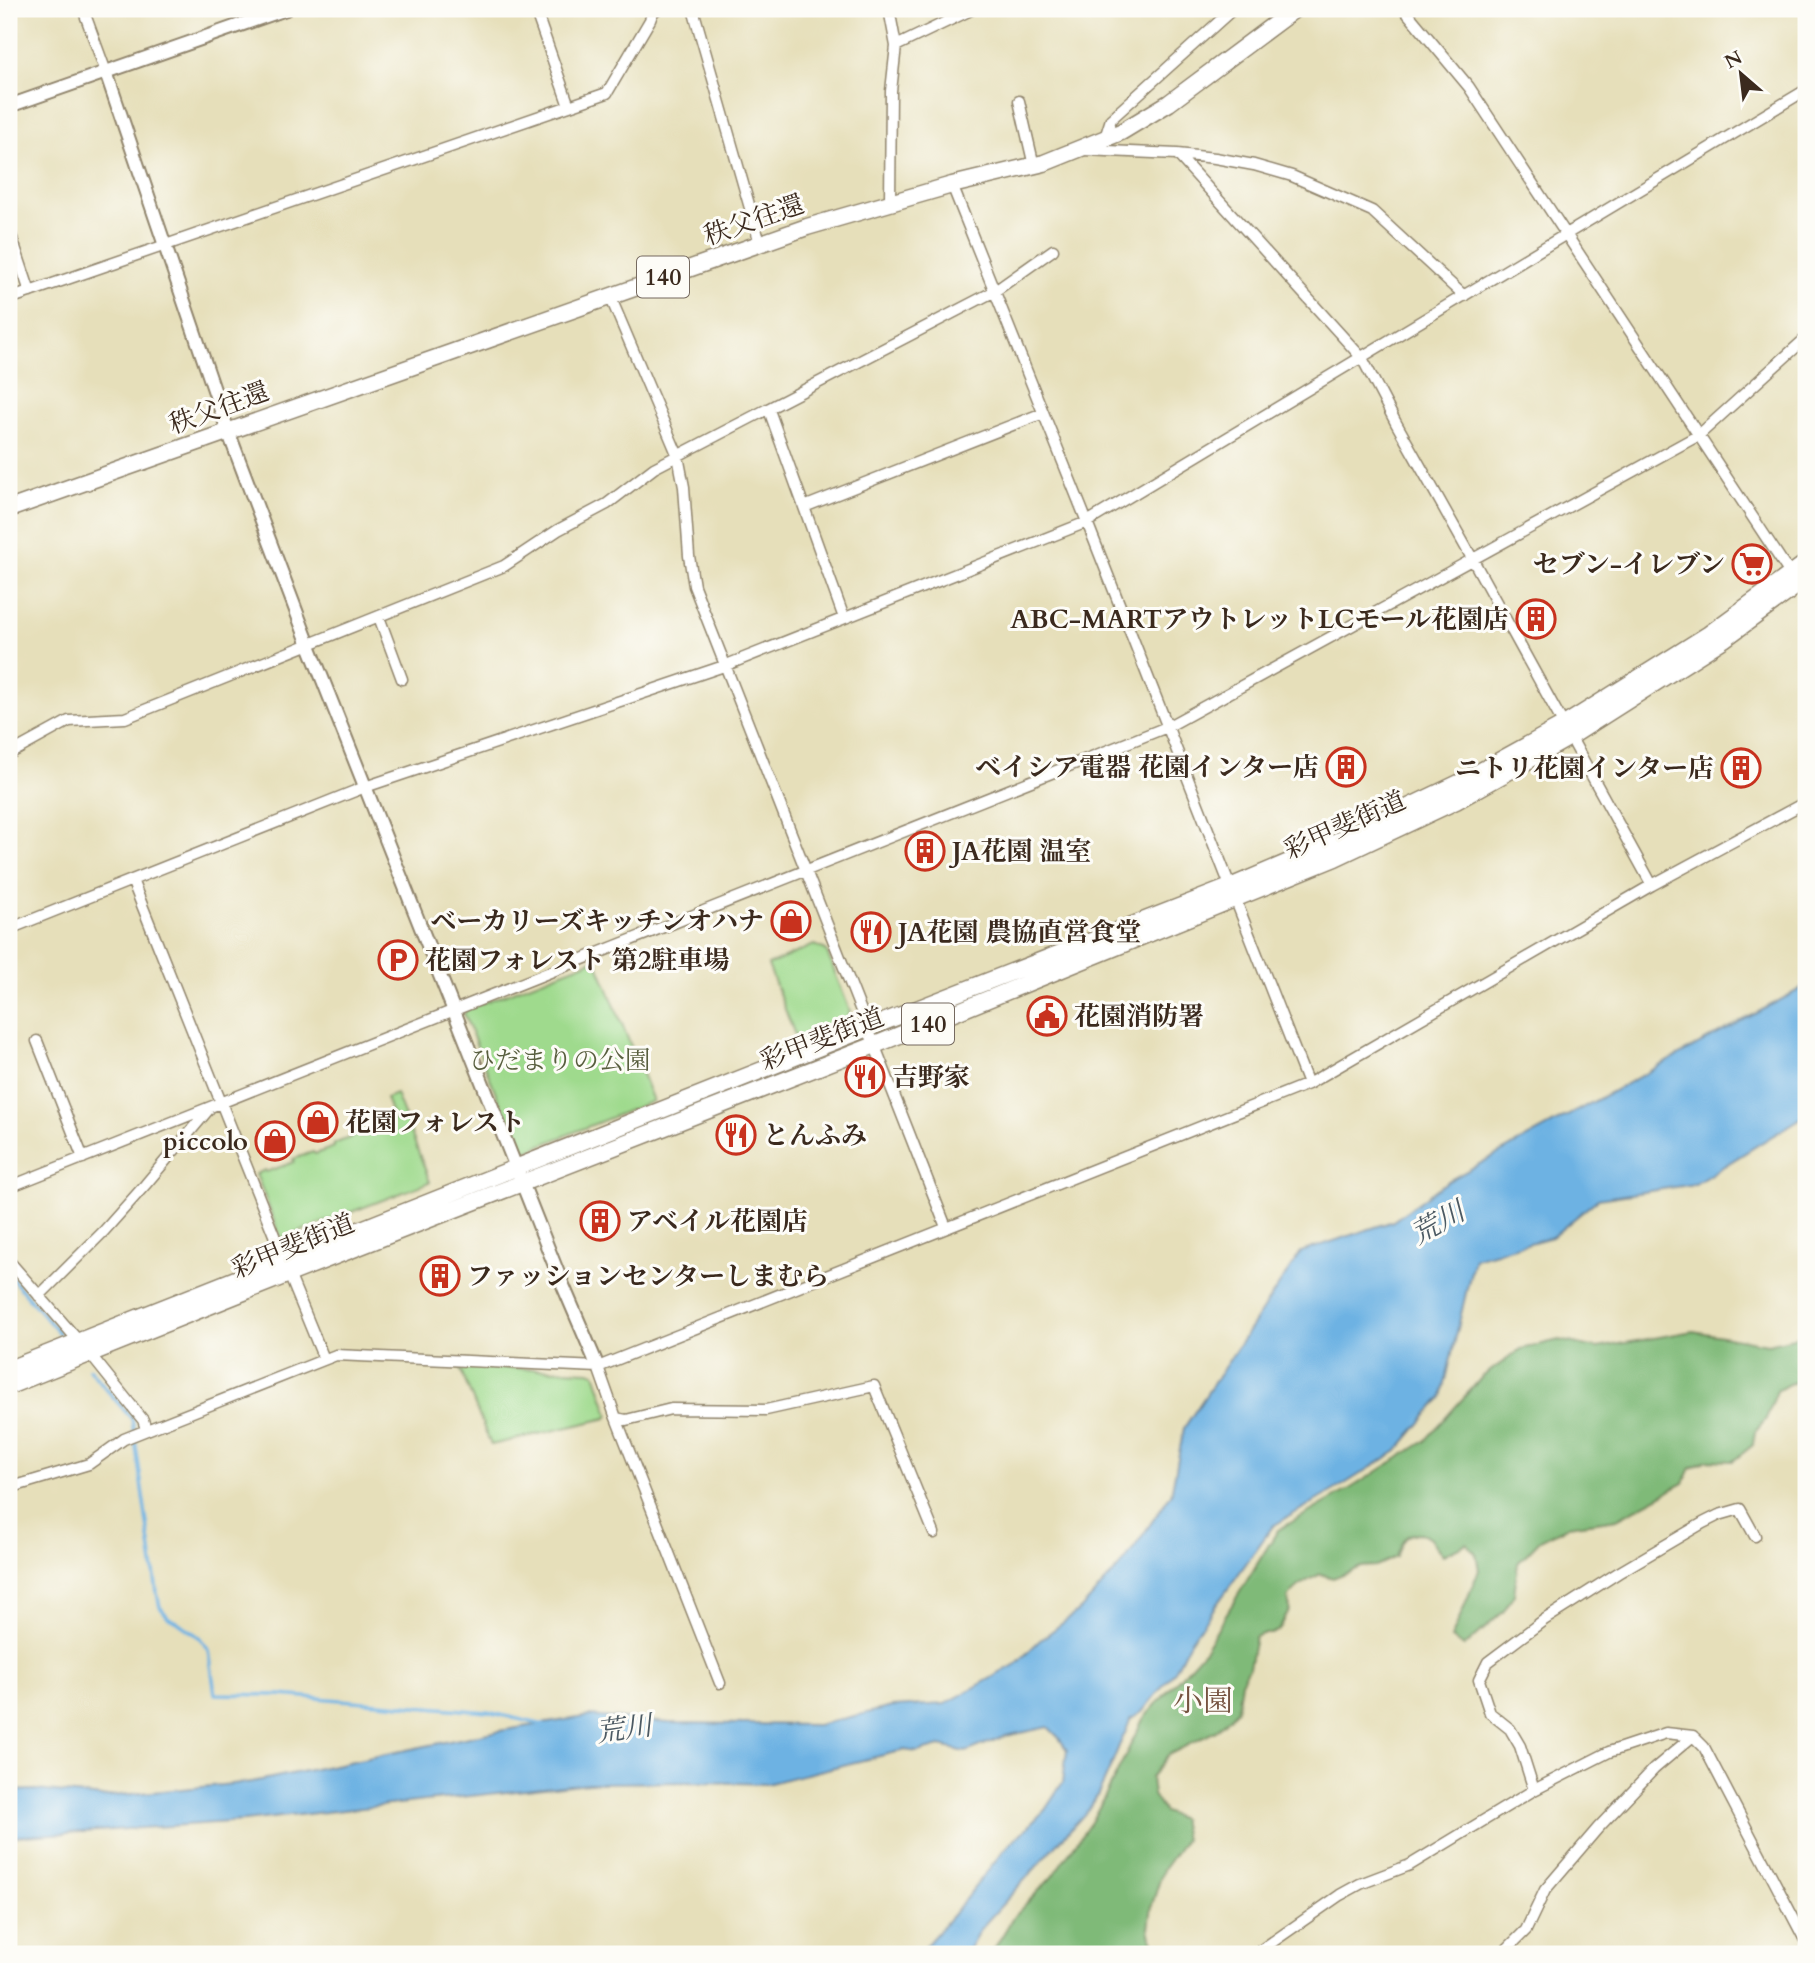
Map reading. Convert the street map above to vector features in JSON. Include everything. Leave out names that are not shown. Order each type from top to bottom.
[{"type":"highway","name":"秩父往還","points":[[9,509],[760,243],[890,201],[1034,166],[1079,150],[1121,132],[1168,103],[1295,9]]},
{"type":"highway","name":"彩甲斐街道","points":[[9,1369],[875,1045],[1232,893],[1567,731],[1709,634],[1801,586],[1806,563]]},
{"type":"highway","name":"彩甲斐街道","points":[[519,1176],[868,1028],[1232,893]]},
{"type":"highway","name":"彩甲斐街道","points":[[9,1386],[90,1354],[287,1267]]},
{"type":"street","points":[[83,9],[228,431],[309,645],[519,1176],[598,1367],[720,1683]]},
{"type":"street","points":[[9,106],[286,9]]},
{"type":"street","points":[[535,9],[569,106]]},
{"type":"street","points":[[9,299],[607,93],[654,9]]},
{"type":"street","points":[[693,9],[760,243]]},
{"type":"street","points":[[889,9],[896,46],[891,91],[890,201]]},
{"type":"street","points":[[896,46],[973,9]]},
{"type":"street","points":[[1105,139],[1111,119],[1233,9]]},
{"type":"street","points":[[1404,9],[1469,87],[1801,586]]},
{"type":"street","points":[[9,929],[365,787],[724,666],[1087,522],[1806,90]]},
{"type":"street","points":[[1019,101],[1034,166]]},
{"type":"street","points":[[1079,150],[1215,158],[1292,176],[1372,211],[1464,296]]},
{"type":"street","points":[[1177,154],[1362,358],[1651,885]]},
{"type":"street","points":[[952,185],[1308,1084]]},
{"type":"street","points":[[9,229],[30,292]]},
{"type":"street","points":[[9,754],[69,721],[125,718],[504,566],[558,530],[607,504],[654,468],[995,291],[1054,250]]},
{"type":"street","points":[[610,296],[678,456],[684,487],[694,586],[946,1227]]},
{"type":"street","points":[[9,1187],[1167,727],[1699,435],[1806,338]]},
{"type":"street","points":[[769,410],[844,618]]},
{"type":"street","points":[[804,507],[1043,413]]},
{"type":"street","points":[[379,617],[402,680]]},
{"type":"street","points":[[9,1488],[89,1464],[124,1439],[337,1355],[598,1367],[1308,1084],[1651,885],[1806,802]]},
{"type":"street","points":[[132,880],[324,1359]]},
{"type":"street","points":[[37,1041],[83,1158]]},
{"type":"street","points":[[39,1296],[112,1222],[209,1108]]},
{"type":"street","points":[[9,1261],[143,1420],[139,1433]]},
{"type":"street","points":[[616,1419],[626,1420],[671,1409],[766,1410],[874,1386],[934,1533]]},
{"type":"street","points":[[1534,1790],[1520,1746],[1510,1730],[1490,1713],[1479,1680],[1488,1662],[1555,1613],[1719,1515],[1740,1509],[1755,1536]]},
{"type":"street","points":[[1263,1954],[1261,1950],[1360,1884],[1410,1865],[1534,1790],[1609,1752],[1666,1734],[1693,1736],[1704,1747],[1806,1942]]},
{"type":"street","points":[[1502,1954],[1526,1930],[1545,1890],[1598,1828],[1654,1769],[1693,1736]]},
{"type":"green space","points":[[814,945],[826,950],[850,1011],[844,1025],[798,1043],[768,965]]},
{"type":"green space","name":"ひだまりの公園","points":[[593,960],[597,962],[653,1101],[524,1152],[518,1148],[464,1014],[467,1009]]},
{"type":"green space","points":[[396,1094],[430,1182],[281,1239],[256,1174],[294,1162],[293,1159],[313,1152],[315,1154],[334,1147],[334,1144],[359,1134],[360,1137],[386,1127],[385,1124],[394,1120],[386,1098]]},
{"type":"green space","points":[[1693,1331],[1768,1344],[1806,1335],[1806,1379],[1777,1391],[1766,1419],[1755,1432],[1753,1445],[1733,1461],[1707,1460],[1691,1468],[1684,1483],[1617,1519],[1568,1526],[1540,1540],[1518,1563],[1514,1595],[1503,1612],[1464,1647],[1451,1639],[1479,1570],[1476,1554],[1467,1543],[1443,1555],[1430,1539],[1421,1533],[1415,1533],[1404,1539],[1396,1557],[1376,1566],[1361,1567],[1333,1578],[1321,1574],[1302,1584],[1288,1598],[1290,1609],[1279,1630],[1255,1637],[1249,1668],[1241,1682],[1237,1710],[1216,1731],[1168,1755],[1151,1778],[1153,1795],[1164,1812],[1181,1819],[1185,1839],[1163,1870],[1152,1905],[1149,1929],[1156,1954],[991,1954],[1014,1916],[1051,1878],[1091,1822],[1143,1719],[1203,1652],[1278,1530],[1425,1441],[1482,1377],[1521,1349],[1559,1340],[1597,1348]]},
{"type":"green space","points":[[459,1366],[589,1371],[595,1373],[609,1415],[607,1418],[491,1445]]},
{"type":"water","name":"荒川","points":[[1806,986],[1806,1115],[1695,1184],[1598,1199],[1552,1237],[1474,1258],[1442,1397],[1397,1451],[1273,1526],[1189,1643],[1176,1669],[1142,1712],[1130,1720],[1106,1779],[1089,1809],[980,1929],[966,1954],[918,1954],[1003,1851],[1045,1810],[1063,1782],[1067,1750],[1048,1727],[1006,1736],[966,1752],[940,1746],[918,1752],[904,1750],[766,1784],[589,1783],[244,1821],[9,1837],[9,1791],[36,1790],[102,1797],[252,1782],[493,1732],[590,1716],[669,1723],[817,1725],[892,1707],[945,1704],[1016,1664],[1039,1641],[1081,1609],[1125,1561],[1171,1494],[1184,1428],[1301,1252],[1393,1221],[1448,1181]]},
{"type":"waterway","points":[[9,1275],[59,1333]]},
{"type":"waterway","points":[[89,1369],[132,1419],[160,1607],[169,1618],[199,1637],[209,1650],[215,1694],[280,1695],[488,1712],[544,1725]]},
{"type":"place","name":"セブン-イレブン","points":[[1752,564]]},
{"type":"place","name":"ABC-MARTアウトレットLCモール花園店","points":[[1536,619]]},
{"type":"place","name":"ベイシア電器 花園インター店","points":[[1346,767]]},
{"type":"place","name":"ニトリ花園インター店","points":[[1741,768]]},
{"type":"place","name":"JA花園 温室","points":[[925,851]]},
{"type":"place","name":"ベーカリーズキッチンオハナ","points":[[791,921]]},
{"type":"place","name":"JA花園 農協直営食堂","points":[[871,932]]},
{"type":"place","name":"花園フォレスト 第2駐車場","points":[[398,960]]},
{"type":"place","name":"花園消防署","points":[[1047,1016]]},
{"type":"place","name":"吉野家","points":[[865,1077]]},
{"type":"place","name":"花園フォレスト","points":[[318,1122]]},
{"type":"place","name":"とんふみ","points":[[736,1135]]},
{"type":"place","name":"piccolo","points":[[275,1141]]},
{"type":"place","name":"アベイル花園店","points":[[600,1221]]},
{"type":"place","name":"ファッションセンターしまむら","points":[[440,1276]]},
{"type":"district","name":"小園","points":[[1203,1701]]}]
